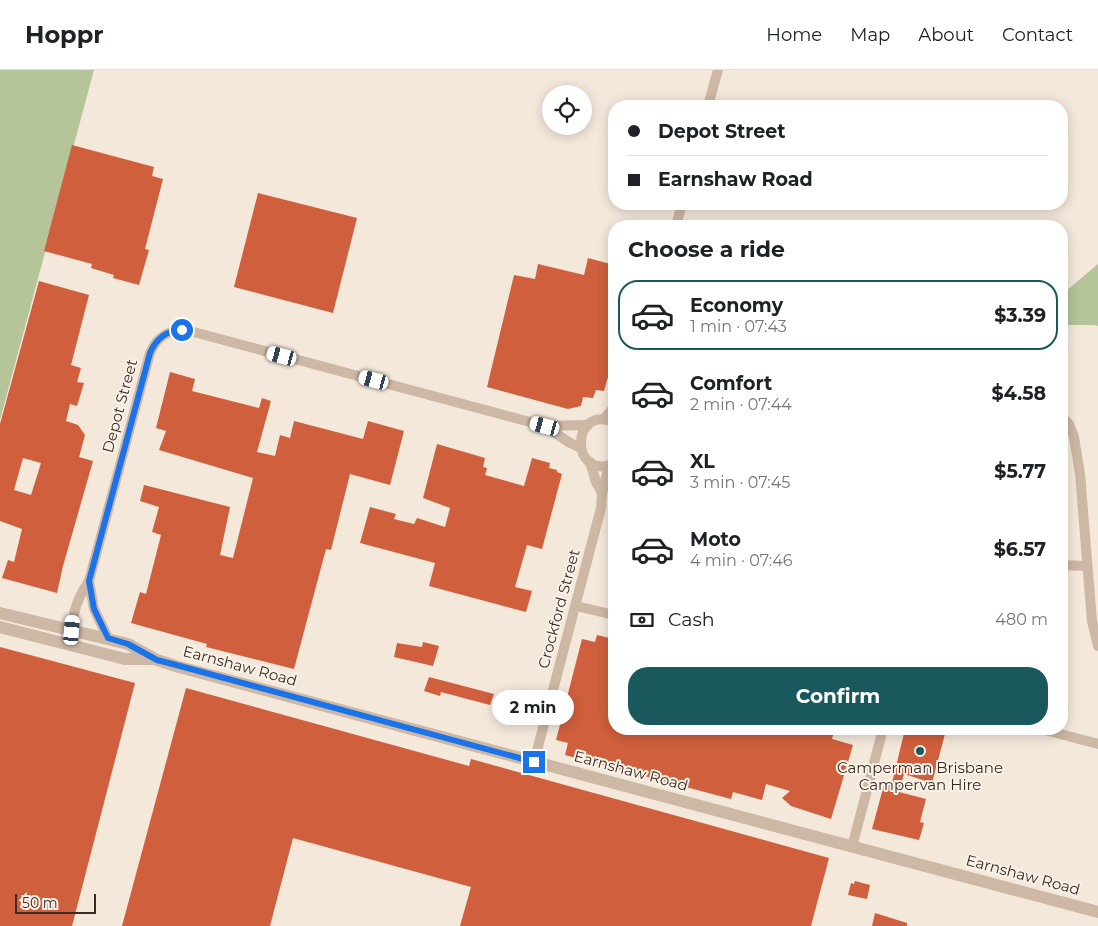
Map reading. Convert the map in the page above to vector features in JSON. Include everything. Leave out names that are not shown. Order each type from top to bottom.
[{"type":"street","points":[[710,100],[718,70]]},
{"type":"street","name":"Depot Street","points":[[73,646],[74,612],[79,596],[89,581],[150,353],[159,339],[176,330],[190,331],[545,426],[588,425],[598,420],[608,420]]},
{"type":"street","points":[[1068,423],[1074,437],[1080,474],[1092,621],[1098,646]]},
{"type":"street","points":[[588,425],[581,436],[580,448],[590,462],[596,465],[608,464]]},
{"type":"street","name":"Depot Street","points":[[545,426],[580,448]]},
{"type":"street","points":[[590,462],[596,482],[602,493]]},
{"type":"street","name":"Crockford Street","points":[[534,762],[576,606],[601,508],[602,493],[608,476]]},
{"type":"street","points":[[1068,565],[1087,566]]},
{"type":"street","name":"Depot Street","points":[[89,581],[94,609],[108,638]]},
{"type":"street","points":[[576,606],[608,614]]},
{"type":"street","name":"Earnshaw Road","points":[[0,613],[108,638],[128,644],[157,660]]},
{"type":"street","name":"Earnshaw Road","points":[[0,627],[125,659],[157,660],[1098,912]]},
{"type":"street","points":[[852,847],[881,735]]},
{"type":"street","points":[[1063,735],[1098,744]]},
{"type":"green space","points":[[0,70],[94,70],[0,420]]},
{"type":"green space","points":[[1098,264],[1098,326],[1068,325],[1068,289]]},
{"type":"building","points":[[72,145],[154,167],[152,176],[163,179],[145,249],[149,250],[139,285],[113,278],[114,275],[91,268],[92,264],[44,251]]},
{"type":"building","points":[[258,193],[357,218],[333,313],[234,287]]},
{"type":"building","points":[[588,258],[608,263],[608,377],[604,391],[596,390],[593,398],[583,397],[581,406],[568,409],[487,387],[514,275],[535,279],[538,264],[584,275]]},
{"type":"building","points":[[39,281],[89,295],[71,365],[81,368],[77,382],[84,383],[77,406],[70,404],[66,421],[78,425],[85,435],[79,457],[93,461],[57,593],[2,578],[8,560],[14,562],[22,529],[0,521],[0,424]],"holes":[[[23,458],[41,463],[31,495],[14,490]]]},
{"type":"building","points":[[170,372],[195,379],[192,391],[259,408],[262,398],[271,401],[257,452],[275,456],[280,435],[290,438],[294,421],[363,439],[368,421],[404,431],[390,485],[350,474],[331,550],[326,549],[294,669],[206,647],[207,644],[131,623],[140,592],[146,594],[161,535],[152,532],[159,507],[140,501],[144,485],[230,507],[220,555],[233,558],[253,478],[159,450],[166,431],[156,428]]},
{"type":"building","points":[[437,444],[485,458],[483,467],[487,468],[485,475],[524,486],[532,458],[550,463],[549,468],[557,470],[557,472],[562,474],[542,549],[527,545],[515,587],[532,591],[526,612],[429,586],[435,563],[360,543],[370,507],[396,514],[394,519],[414,524],[417,518],[445,527],[450,508],[423,498]]},
{"type":"building","points":[[597,635],[608,638],[608,735],[833,735],[832,739],[853,745],[831,819],[791,806],[782,798],[790,791],[766,784],[762,800],[733,792],[731,799],[565,755],[568,743],[556,740],[582,639],[595,642]]},
{"type":"building","points":[[423,642],[439,646],[433,666],[394,657],[397,643],[422,647]]},
{"type":"building","points":[[0,647],[135,683],[72,926],[0,926]]},
{"type":"building","points":[[429,677],[494,694],[490,705],[441,692],[440,696],[424,691]]},
{"type":"building","points":[[186,688],[469,766],[471,759],[829,858],[811,926],[460,926],[471,887],[293,838],[270,926],[122,926]]},
{"type":"building","points":[[904,735],[945,735],[932,783],[904,774],[899,792],[926,799],[920,822],[924,823],[919,840],[872,829],[885,781],[892,783]]},
{"type":"building","points":[[855,881],[870,885],[867,899],[848,895],[851,883],[854,884]]},
{"type":"building","points":[[875,913],[907,923],[907,926],[872,926]]},
{"type":"place","name":"Camperman Brisbane Campervan Hire","points":[[920,751]]},
{"type":"route","points":[[182,330],[176,330],[164,335],[153,346],[150,353],[89,581],[94,609],[108,638],[128,644],[157,660],[534,762]]}]
